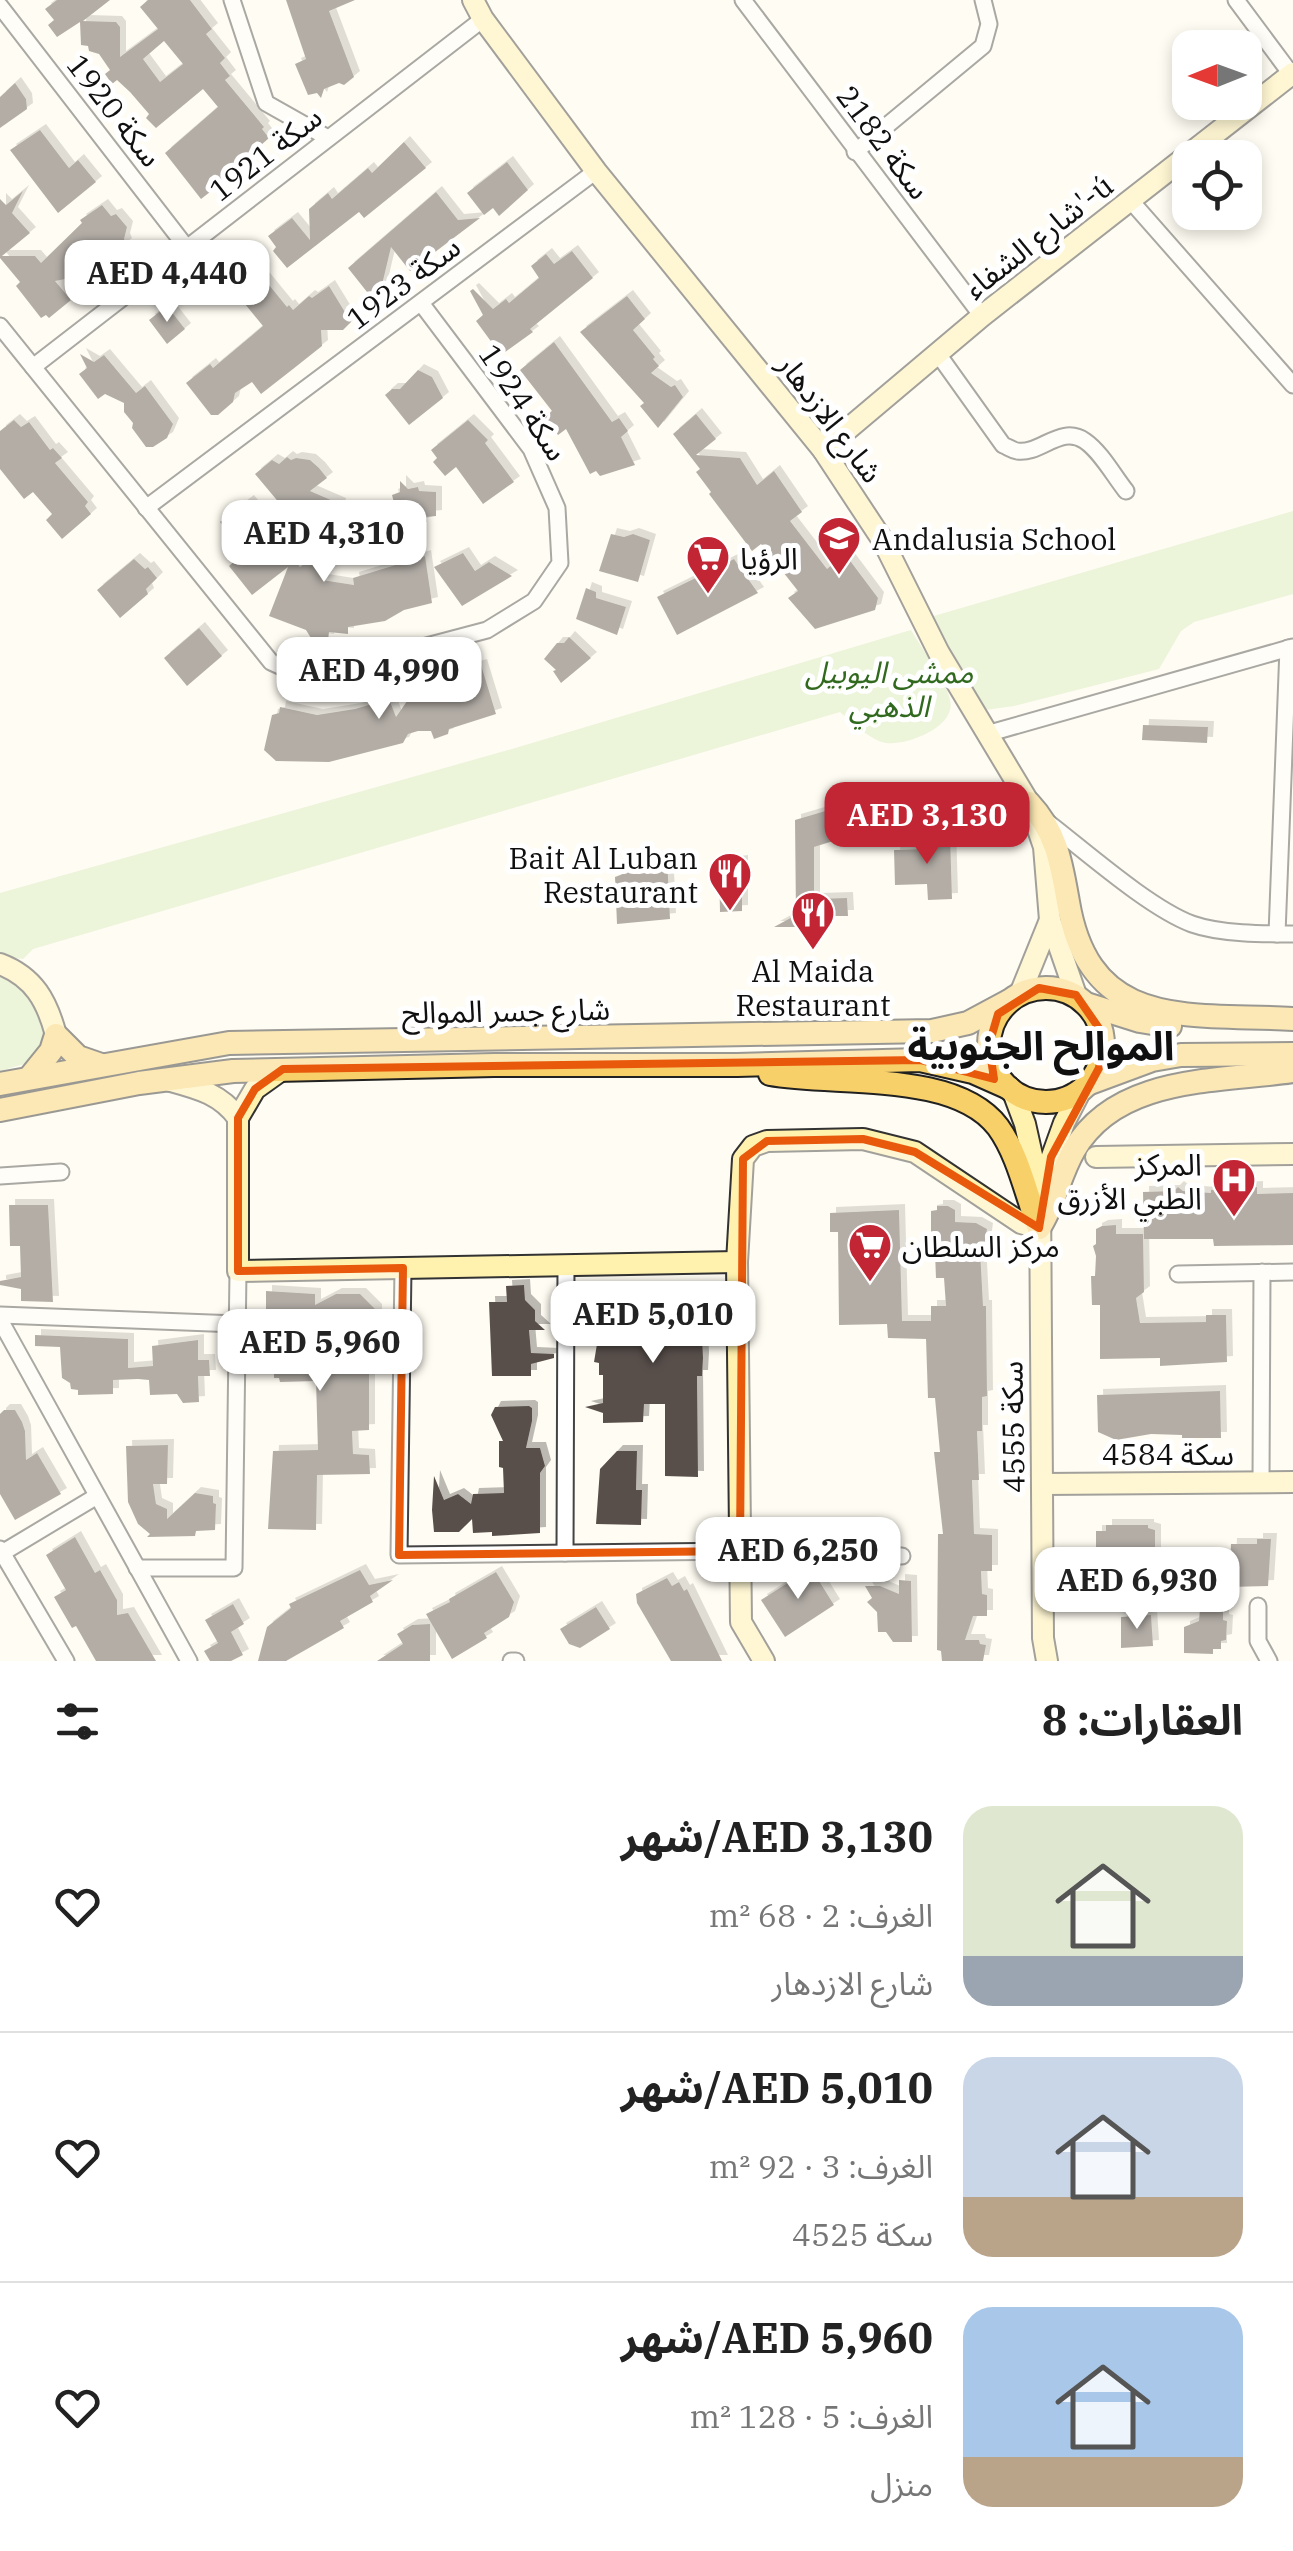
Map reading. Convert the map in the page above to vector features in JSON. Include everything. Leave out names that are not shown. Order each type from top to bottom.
[{"type":"main road","points":[[1038,812],[1056,842],[1078,946],[1090,968],[1108,987],[1129,1000],[1168,1012],[1293,1022]]},
{"type":"main road","points":[[1293,1022],[1178,1026],[1140,1021],[1058,988],[1039,988],[1015,997],[992,1028],[989,1045],[991,1061],[1011,1090],[1029,1100],[1046,1103],[1064,1100],[1125,1068],[1181,1055],[1293,1054]]},
{"type":"main road","name":"شارع جسر الموالح","points":[[0,1084],[229,1043],[932,1031],[968,1023],[1015,997]]},
{"type":"main road","points":[[1081,1000],[1097,1018],[1104,1051],[1099,1068],[1085,1087]]},
{"type":"main road","points":[[30,1078],[51,1051],[56,1035],[78,1056],[101,1065]]},
{"type":"main road","name":"شارع جسر الموالح","points":[[0,1110],[165,1080],[282,1069],[494,1064],[738,1065],[920,1060],[973,1072],[1011,1090]]},
{"type":"main road","points":[[738,1065],[802,1080],[937,1089],[960,1096],[980,1108],[1009,1145],[1038,1228]]},
{"type":"main road","points":[[1038,1228],[1056,1199],[1074,1150],[1100,1120],[1116,1109],[1160,1089],[1293,1071]]},
{"type":"street","points":[[232,0],[266,103],[328,138]]},
{"type":"street","name":"سكة 2182","points":[[743,0],[982,316]]},
{"type":"street","points":[[855,152],[982,46],[989,24],[983,0]]},
{"type":"street","points":[[1236,0],[1292,74]]},
{"type":"street","name":"سكة 1920","points":[[0,6],[187,248]]},
{"type":"street","name":"سكة 1921","points":[[34,366],[328,138],[478,10]]},
{"type":"street","name":"شارع الازدهار","points":[[478,10],[596,171],[823,450],[883,541],[938,653],[1038,812],[1050,920],[1081,1000]]},
{"type":"street","name":"شارع الشفاء'-ú","points":[[823,450],[982,316],[1292,74]]},
{"type":"street","name":"سكة 1923","points":[[146,508],[596,171]]},
{"type":"street","points":[[1131,201],[1293,386]]},
{"type":"street","name":"سكة 1924","points":[[0,326],[271,662],[294,673],[336,670],[487,630],[534,601],[560,563],[557,508],[531,449],[422,303]]},
{"type":"street","points":[[938,354],[1003,444],[1018,451],[1030,450],[1050,439],[1070,436],[1084,440],[1126,490]]},
{"type":"street","points":[[990,733],[1290,647],[1285,934],[1193,925],[1120,878],[1038,812]]},
{"type":"street","name":"شارع الازدهار","points":[[1015,997],[1050,920]]},
{"type":"street","points":[[0,964],[28,979],[48,1004],[56,1035]]},
{"type":"street","points":[[137,1568],[234,1568],[238,1118],[256,1089],[282,1069]]},
{"type":"street","points":[[165,1080],[214,1094],[238,1118]]},
{"type":"street","name":"سكة 4555","points":[[1046,1661],[1040,1191],[1050,1156],[1085,1087]]},
{"type":"street","name":"سكة 4555","points":[[1011,1090],[1025,1124],[1040,1191]]},
{"type":"street","points":[[764,1661],[741,1622],[737,1262],[743,1159],[753,1146],[766,1141],[863,1139],[915,1152],[1021,1224],[1038,1228]]},
{"type":"street","points":[[1096,1157],[1293,1154]]},
{"type":"street","points":[[0,1176],[61,1172]]},
{"type":"street","points":[[238,1271],[737,1262]]},
{"type":"street","points":[[566,1265],[566,1553]]},
{"type":"street","points":[[403,1268],[399,1555],[740,1551],[902,1556]]},
{"type":"street","points":[[1260,1482],[1262,1272]]},
{"type":"street","points":[[1178,1274],[1293,1272]]},
{"type":"street","points":[[0,1318],[237,1324]]},
{"type":"street","points":[[0,1318],[189,1661]]},
{"type":"street","name":"سكة 4584","points":[[1044,1484],[1293,1482]]},
{"type":"street","points":[[66,1661],[1,1551],[97,1496]]},
{"type":"street","points":[[1258,1606],[1258,1641],[1269,1661]]},
{"type":"highlighted area","points":[[1039,988],[1076,995],[1103,1034],[1099,1068],[1051,1157],[1039,1228],[915,1152],[863,1139],[767,1141],[743,1159],[740,1551],[399,1555],[403,1268],[238,1271],[238,1118],[255,1089],[283,1069],[920,1060],[994,1079],[989,1045],[998,1014]]},
{"type":"green space","name":"ممشى اليوبيل الذهبي","points":[[1293,511],[1293,594],[1194,622],[1181,631],[1159,669],[985,710],[927,618]]},
{"type":"green space","name":"ممشى اليوبيل الذهبي","points":[[911,630],[939,674],[950,700],[946,719],[917,738],[895,743],[880,741],[840,712],[33,949],[23,959],[0,956],[0,893],[512,749]]},
{"type":"green space","points":[[0,973],[42,1004],[46,1040],[38,1060],[0,1071]]},
{"type":"building","points":[[57,0],[110,0],[83,21],[116,22],[120,27],[120,57],[158,29],[140,7],[148,0],[190,0],[212,29],[206,34],[225,58],[220,63],[230,76],[225,80],[269,138],[252,153],[255,157],[201,199],[165,153],[218,107],[203,89],[156,128],[130,92],[117,80],[112,84],[105,74],[110,70],[99,54],[81,45],[80,22],[57,37],[48,25],[54,20],[45,9]],"holes":[[[164,41],[183,64],[160,82],[143,59]]]},
{"type":"building","points":[[286,0],[355,0],[329,11],[354,77],[344,85],[324,89],[321,98],[317,93],[308,95],[295,64],[306,59]]},
{"type":"building","points":[[15,83],[26,99],[27,109],[0,128],[0,97]]},
{"type":"building","points":[[40,130],[69,168],[78,160],[96,182],[58,213],[10,150]]},
{"type":"building","points":[[404,142],[426,168],[364,218],[359,212],[287,268],[273,251],[276,247],[268,236],[292,218],[310,240],[309,209],[328,193],[332,199],[368,168],[372,173]]},
{"type":"building","points":[[507,162],[528,190],[499,216],[493,208],[484,215],[467,193]]},
{"type":"building","points":[[23,191],[12,213],[30,233],[2,256],[35,256],[41,263],[82,223],[80,220],[102,205],[127,227],[126,244],[110,256],[107,254],[84,279],[81,276],[55,281],[71,300],[49,318],[41,318],[0,258],[0,199],[6,205]]},
{"type":"building","points":[[436,192],[458,220],[480,218],[410,271],[391,247],[381,289],[371,297],[348,268]]},
{"type":"building","points":[[572,251],[593,278],[501,355],[476,321],[483,315],[470,291],[473,289],[493,309],[506,299],[509,303],[539,278],[531,266],[546,254],[554,264]]},
{"type":"building","points":[[242,252],[287,307],[293,310],[329,286],[351,322],[343,330],[321,330],[322,346],[261,394],[252,382],[235,393],[233,402],[218,415],[211,415],[186,383],[210,364],[213,368],[263,326],[218,271]]},
{"type":"building","points":[[627,296],[645,319],[633,330],[659,366],[651,373],[671,387],[675,385],[683,397],[658,428],[640,406],[644,403],[580,332]]},
{"type":"building","points":[[167,306],[185,329],[167,344],[149,320]]},
{"type":"building","points":[[554,342],[612,422],[619,418],[628,431],[621,437],[635,465],[600,476],[596,471],[590,474],[566,429],[558,435],[544,418],[552,411],[520,370]]},
{"type":"building","points":[[80,354],[94,362],[104,355],[136,393],[145,386],[173,424],[167,438],[146,447],[124,412],[124,403],[105,394],[98,399],[79,374],[87,368]]},
{"type":"building","points":[[418,370],[432,377],[443,398],[409,425],[385,395],[400,389]]},
{"type":"building","points":[[696,414],[716,439],[696,455],[740,458],[757,485],[774,471],[802,512],[790,521],[827,569],[845,554],[878,598],[875,610],[815,629],[788,598],[798,591],[761,544],[752,551],[709,494],[696,472],[700,469],[673,434]]},
{"type":"building","points":[[14,420],[21,427],[29,422],[50,450],[53,448],[62,458],[55,463],[88,502],[85,506],[91,514],[62,539],[46,520],[52,514],[33,492],[24,499],[0,469],[0,431]]},
{"type":"building","points":[[468,420],[488,440],[485,443],[514,482],[483,504],[456,467],[445,476],[433,462],[437,458],[431,450]]},
{"type":"building","points":[[287,457],[310,460],[319,468],[327,478],[310,491],[345,510],[322,554],[301,529],[303,522],[289,509],[286,511],[255,474],[272,460],[279,464]]},
{"type":"building","points":[[400,481],[408,489],[418,487],[419,491],[436,492],[436,516],[401,530],[392,495],[400,492]]},
{"type":"building","points":[[248,501],[265,522],[239,544],[280,542],[300,567],[308,561],[325,572],[322,580],[354,585],[353,578],[425,556],[432,603],[404,610],[385,621],[348,627],[348,634],[329,632],[328,640],[311,638],[306,630],[269,616],[288,567],[252,595],[229,566],[245,552],[220,522]]},
{"type":"building","points":[[611,534],[633,534],[650,540],[638,582],[599,571]]},
{"type":"building","points":[[463,553],[475,571],[489,562],[512,576],[462,606],[434,567]]},
{"type":"building","points":[[134,559],[157,578],[146,589],[148,594],[120,618],[97,590]]},
{"type":"building","name":"الرؤيا","points":[[734,559],[758,593],[677,635],[657,597]]},
{"type":"building","points":[[586,588],[596,592],[596,598],[626,607],[617,635],[576,619]]},
{"type":"building","points":[[199,628],[222,656],[187,686],[164,658]]},
{"type":"building","points":[[569,637],[591,658],[561,683],[553,671],[556,670],[544,659],[557,643],[564,643]]},
{"type":"building","points":[[481,665],[496,714],[449,729],[448,734],[434,739],[431,731],[418,731],[408,734],[403,743],[329,762],[276,761],[264,750],[272,715],[279,713],[280,707],[317,715],[389,699],[396,717],[414,691],[451,680],[449,674]]},
{"type":"building","points":[[1143,725],[1208,727],[1207,743],[1142,740]]},
{"type":"building","points":[[876,796],[884,816],[851,825],[849,836],[814,847],[814,899],[847,898],[848,916],[808,916],[808,927],[774,927],[796,915],[795,820]]},
{"type":"building","points":[[927,835],[950,835],[952,899],[928,900],[927,884],[895,885],[894,850],[927,849]]},
{"type":"building","points":[[667,857],[670,919],[617,924],[615,877]]},
{"type":"building","points":[[742,861],[742,911],[720,912],[719,864]]},
{"type":"building","points":[[1178,1187],[1183,1191],[1211,1193],[1257,1187],[1257,1194],[1293,1193],[1293,1245],[1214,1246],[1213,1239],[1144,1239],[1143,1192],[1174,1191]]},
{"type":"building","points":[[9,1205],[48,1205],[53,1302],[21,1301],[21,1289],[0,1285],[0,1281],[21,1277],[20,1246],[10,1246]]},
{"type":"building","points":[[937,1206],[955,1210],[955,1222],[976,1223],[987,1229],[984,1250],[980,1250],[986,1306],[987,1396],[982,1397],[982,1431],[977,1431],[979,1480],[972,1480],[974,1534],[992,1535],[992,1571],[981,1571],[987,1616],[973,1616],[965,1640],[979,1640],[986,1645],[983,1661],[942,1661],[941,1651],[937,1650],[938,1534],[943,1534],[934,1452],[940,1452],[935,1398],[928,1398],[926,1339],[888,1338],[887,1324],[839,1325],[838,1232],[830,1232],[830,1213],[899,1210],[902,1321],[931,1321],[931,1306],[946,1306],[944,1278],[936,1278],[935,1253],[931,1250],[931,1211],[937,1210]]},
{"type":"building","points":[[1116,1225],[1116,1234],[1143,1234],[1144,1292],[1136,1298],[1140,1323],[1206,1322],[1206,1315],[1226,1315],[1227,1362],[1160,1366],[1160,1358],[1100,1359],[1100,1305],[1092,1305],[1091,1276],[1095,1276],[1096,1256],[1093,1246],[1096,1229]]},
{"type":"building","points":[[524,1285],[525,1300],[535,1310],[535,1321],[545,1330],[529,1330],[531,1353],[554,1354],[554,1358],[531,1364],[531,1376],[492,1376],[489,1302],[507,1302],[506,1286]]},
{"type":"building","points":[[266,1291],[315,1294],[315,1305],[336,1294],[360,1294],[376,1310],[369,1346],[369,1430],[352,1431],[353,1454],[369,1455],[370,1474],[317,1475],[316,1530],[268,1529],[273,1451],[318,1450],[316,1381],[280,1382],[274,1378],[274,1330],[266,1330]]},
{"type":"building","points":[[698,1291],[702,1312],[698,1313],[697,1337],[702,1337],[703,1358],[702,1376],[697,1376],[698,1477],[665,1476],[665,1404],[644,1404],[643,1422],[603,1423],[603,1413],[585,1407],[603,1403],[603,1375],[599,1375],[599,1363],[594,1362],[598,1338],[602,1338],[601,1315],[577,1308],[601,1304],[601,1292]]},
{"type":"building","points":[[35,1335],[128,1339],[128,1368],[153,1366],[152,1346],[198,1340],[198,1360],[209,1360],[210,1376],[198,1376],[199,1402],[183,1403],[177,1394],[150,1395],[149,1380],[138,1379],[113,1380],[113,1394],[78,1395],[78,1390],[71,1389],[70,1383],[62,1378],[60,1347],[35,1346]]},
{"type":"building","points":[[1220,1391],[1221,1438],[1151,1434],[1116,1440],[1098,1432],[1097,1395]]},
{"type":"building","points":[[529,1406],[532,1421],[526,1448],[540,1448],[545,1466],[540,1473],[540,1533],[473,1533],[472,1519],[459,1532],[434,1532],[434,1476],[444,1500],[458,1494],[471,1504],[473,1494],[504,1493],[503,1468],[499,1467],[499,1441],[503,1441],[491,1415],[495,1407]]},
{"type":"building","points":[[15,1410],[22,1422],[26,1460],[37,1453],[61,1494],[15,1520],[0,1494],[0,1414]]},
{"type":"building","points":[[168,1445],[167,1484],[153,1484],[156,1504],[167,1509],[167,1519],[195,1493],[213,1496],[215,1530],[196,1531],[195,1536],[147,1537],[150,1534],[138,1524],[128,1502],[126,1446]]},
{"type":"building","points":[[617,1451],[637,1451],[636,1490],[642,1490],[641,1525],[596,1524],[600,1469]]},
{"type":"building","points":[[1106,1525],[1148,1525],[1155,1530],[1155,1556],[1096,1555],[1096,1531],[1106,1531]]},
{"type":"building","points":[[75,1537],[95,1573],[100,1570],[117,1600],[117,1615],[128,1613],[156,1661],[96,1661],[76,1626],[72,1628],[54,1597],[66,1590],[46,1555]]},
{"type":"building","points":[[1257,1539],[1271,1539],[1268,1586],[1229,1587],[1231,1544],[1257,1544]]},
{"type":"building","points":[[811,1568],[834,1605],[785,1637],[761,1600]]},
{"type":"building","points":[[360,1570],[369,1585],[393,1580],[370,1596],[373,1602],[340,1621],[344,1628],[286,1661],[258,1661],[267,1627],[291,1608],[289,1604]]},
{"type":"building","points":[[496,1572],[514,1602],[509,1617],[484,1633],[487,1638],[452,1659],[426,1614]]},
{"type":"building","points":[[667,1578],[672,1586],[679,1582],[684,1591],[687,1589],[722,1661],[671,1661],[637,1603],[636,1594]]},
{"type":"building","points":[[899,1580],[911,1581],[912,1642],[893,1642],[886,1632],[878,1632],[877,1612],[867,1602],[872,1598],[865,1586],[880,1586],[899,1594]]},
{"type":"building","points":[[233,1604],[244,1624],[231,1632],[243,1655],[231,1661],[210,1661],[204,1651],[218,1643],[205,1620]]},
{"type":"building","points":[[596,1607],[610,1629],[580,1648],[569,1644],[560,1629]]},
{"type":"building","points":[[1200,1609],[1223,1610],[1223,1620],[1227,1621],[1226,1640],[1221,1641],[1221,1649],[1213,1649],[1213,1654],[1184,1653],[1184,1627],[1199,1621]]},
{"type":"building","points":[[1151,1615],[1153,1646],[1121,1648],[1121,1617]]},
{"type":"building","points":[[430,1624],[430,1661],[377,1661],[403,1644],[397,1634],[412,1625]]},
{"type":"place","name":"Andalusia School","points":[[839,576]]},
{"type":"place","name":"الرؤيا","points":[[708,595]]},
{"type":"place","name":"Bait Al Luban Restaurant","points":[[730,912]]},
{"type":"place","name":"Al Maida Restaurant","points":[[813,951]]},
{"type":"place","name":"المركز الطبي الأزرق","points":[[1234,1218]]},
{"type":"place","name":"مركز السلطان","points":[[870,1283]]},
{"type":"district","name":"الموالح الجنوبية","points":[[1041,1045]]}]
